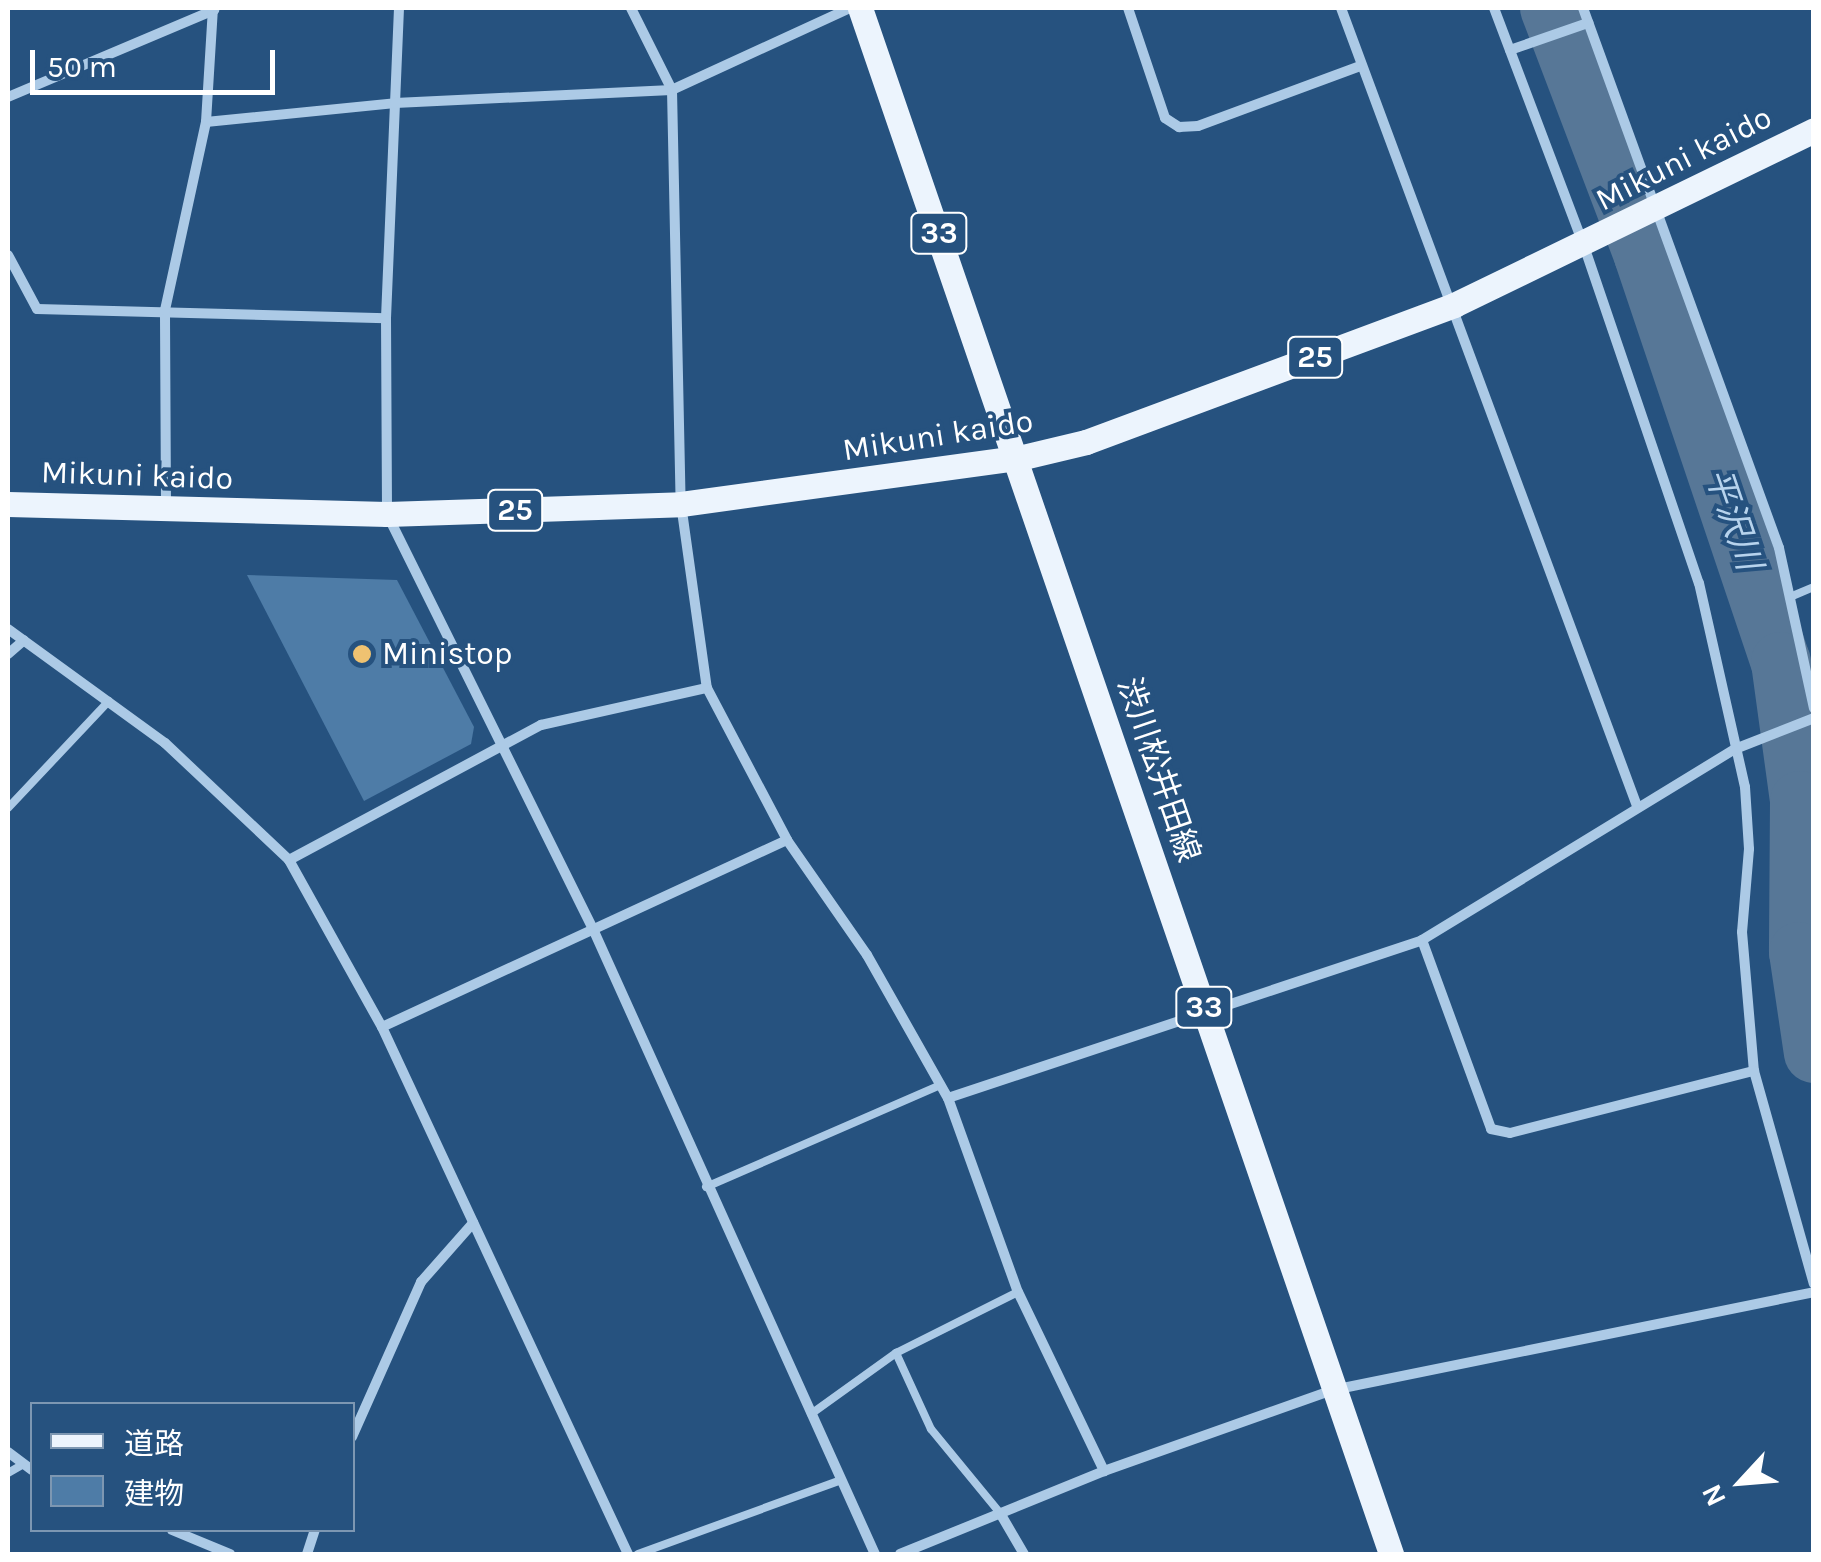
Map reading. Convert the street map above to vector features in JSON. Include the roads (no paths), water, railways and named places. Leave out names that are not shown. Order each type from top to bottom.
[{"type":"main road","name":"渋川松井田線","points":[[860,8],[1019,458],[1391,1554]]},
{"type":"main road","name":"Mikuni kaido","points":[[8,504],[166,512],[387,514],[681,504],[1019,458],[1086,442],[1454,305],[1595,241],[1814,130]]},
{"type":"street","points":[[399,8],[386,318],[387,514],[593,929],[706,1187],[875,1554]]},
{"type":"street","points":[[631,8],[672,90],[681,504],[707,688],[787,840],[867,956],[942,1084],[1018,1292],[1104,1471]]},
{"type":"street","points":[[206,122],[394,103],[672,90],[850,8]]},
{"type":"street","points":[[1128,8],[1165,118],[1179,127],[1198,126],[1360,66]]},
{"type":"street","points":[[1341,8],[1637,806]]},
{"type":"street","points":[[1494,8],[1595,241],[1699,583],[1735,749],[1749,850],[1742,932],[1754,1071],[1814,1284]]},
{"type":"street","points":[[1583,8],[1653,212],[1779,548],[1814,708]]},
{"type":"street","points":[[8,97],[213,9],[206,122],[165,310],[166,512]]},
{"type":"street","points":[[1511,49],[1587,23]]},
{"type":"street","points":[[8,255],[37,310],[386,318]]},
{"type":"street","points":[[8,629],[165,742],[289,860],[382,1027],[628,1554]]},
{"type":"street","points":[[8,654],[24,640]]},
{"type":"street","points":[[289,860],[541,726],[707,688]]},
{"type":"street","points":[[948,1098],[1422,940],[1735,749],[1809,719]]},
{"type":"street","points":[[382,1027],[787,840]]},
{"type":"street","points":[[1422,940],[1491,1129],[1510,1133],[1754,1071]]},
{"type":"street","points":[[355,1430],[420,1282],[473,1222]]},
{"type":"street","points":[[900,1554],[1104,1471],[1333,1390],[1814,1292]]},
{"type":"street","points":[[8,1452],[27,1468]]},
{"type":"street","points":[[1000,1513],[1024,1554]]},
{"type":"street","points":[[177,1532],[230,1554]]},
{"type":"lane","points":[[1790,596],[1814,588]]},
{"type":"lane","points":[[8,808],[109,701]]},
{"type":"lane","points":[[706,1187],[942,1084]]},
{"type":"lane","points":[[811,1414],[896,1353],[1018,1292]]},
{"type":"lane","points":[[896,1353],[931,1430],[1000,1513]]},
{"type":"lane","points":[[8,1472],[27,1468]]},
{"type":"lane","points":[[638,1554],[841,1480]]},
{"type":"waterway","name":"平沢川","points":[[1550,8],[1644,256],[1781,662],[1800,801],[1799,952],[1814,1053]]},
{"type":"place","name":"Ministop","points":[[362,654]]}]
